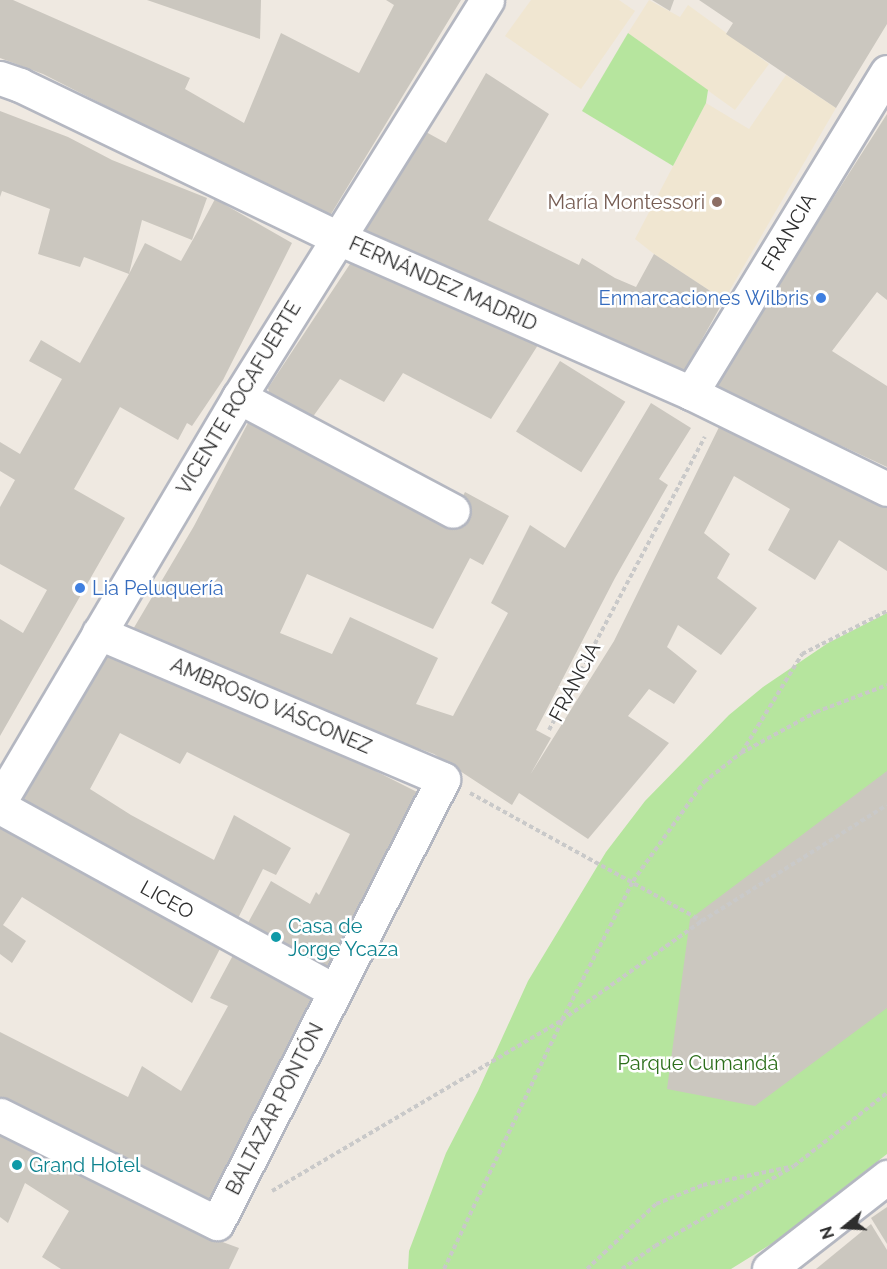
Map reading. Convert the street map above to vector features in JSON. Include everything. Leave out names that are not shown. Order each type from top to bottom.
[{"type":"street","name":"VICENTE ROCAFUERTE","points":[[0,801],[336,237],[487,0]]},
{"type":"street","name":"FRANCIA","points":[[691,393],[887,72]]},
{"type":"street","name":"FERNÁNDEZ MADRID","points":[[0,78],[20,85],[336,237],[691,393],[887,489]]},
{"type":"street","points":[[239,397],[453,511]]},
{"type":"street","name":"AMBROSIO VÁSCONEZ","points":[[99,633],[443,779]]},
{"type":"street","name":"BALTAZAR PONTÓN","points":[[0,1115],[217,1224],[443,779]]},
{"type":"street","name":"LICEO","points":[[0,807],[335,991]]},
{"type":"street","points":[[769,1269],[887,1177]]},
{"type":"path","name":"FRANCIA","points":[[549,730],[702,442]]},
{"type":"path","points":[[741,753],[802,654],[887,611]]},
{"type":"path","points":[[444,1269],[562,1020],[633,881],[704,782],[741,753],[816,712],[887,685]]},
{"type":"path","points":[[443,779],[633,881],[702,921]]},
{"type":"path","points":[[267,1193],[562,1020],[702,921],[887,805]]},
{"type":"path","points":[[622,1269],[655,1246],[723,1206],[762,1187],[794,1166],[887,1093]]},
{"type":"path","points":[[587,1269],[656,1204],[703,1185],[794,1166]]},
{"type":"shaded area","points":[[531,0],[619,0],[635,11],[581,89],[505,36]]},
{"type":"shaded area","points":[[649,0],[680,17],[688,5],[769,64],[735,110],[628,33]]},
{"type":"shaded area","name":"María Montessori","points":[[786,75],[836,108],[724,300],[635,239],[706,103],[749,129]]},
{"type":"green space","points":[[628,33],[708,90],[706,103],[673,166],[582,111]]},
{"type":"green space","name":"Parque Cumandá","points":[[887,613],[887,1154],[776,1241],[731,1269],[408,1269],[409,1251],[446,1153],[478,1091],[528,981],[606,852],[645,801],[729,715],[763,687],[828,643]]},
{"type":"building","points":[[0,0],[13,0],[190,78],[185,89],[244,123],[281,33],[359,73],[394,5],[386,0],[461,0],[328,219],[43,74],[0,58]]},
{"type":"building","points":[[147,0],[261,0],[260,39]]},
{"type":"building","points":[[652,0],[674,0],[670,11]]},
{"type":"building","points":[[699,0],[887,0],[887,24],[836,108],[726,34],[733,23]]},
{"type":"building","points":[[486,73],[549,114],[488,220],[579,265],[582,258],[615,278],[636,287],[654,254],[724,300],[681,377],[361,236],[426,132],[446,143]]},
{"type":"building","points":[[0,111],[68,137],[112,160],[207,198],[192,240],[142,220],[129,274],[84,257],[80,267],[38,254],[50,209],[2,191],[0,197]]},
{"type":"building","points":[[887,114],[887,300],[877,292],[832,351],[887,386],[887,467],[713,386]]},
{"type":"building","points":[[215,199],[292,243],[223,380],[192,426],[187,423],[178,440],[120,407],[74,489],[125,518],[0,736],[0,619],[23,633],[47,590],[0,564],[0,507],[15,480],[0,471],[0,442],[20,454],[62,379],[29,361],[41,340],[80,363],[145,243],[181,261]]},
{"type":"building","points":[[352,261],[538,345],[491,419],[403,373],[384,402],[340,379],[312,418],[271,399],[268,388]]},
{"type":"building","points":[[560,361],[625,402],[581,472],[516,431]]},
{"type":"building","points":[[651,403],[691,428],[659,479],[668,485],[615,578],[536,730],[551,738],[530,775],[614,641],[722,421],[887,506],[887,571],[839,540],[815,580],[768,550],[790,509],[734,476],[704,533],[730,554],[717,578],[757,608],[721,655],[678,625],[667,647],[697,671],[674,704],[649,689],[628,716],[669,743],[588,839],[519,793],[512,805],[434,754],[306,708],[252,679],[132,631],[194,526],[249,421],[449,523],[465,492],[509,516],[483,565],[470,558],[433,629],[307,574],[280,633],[332,654],[350,617],[438,658],[416,704],[453,716],[508,613],[491,603],[530,525],[565,548]]},
{"type":"building","points":[[107,644],[316,741],[421,794],[329,980],[243,932],[271,881],[310,904],[316,892],[319,895],[350,834],[187,752],[180,764],[120,733],[90,789],[131,815],[214,860],[234,815],[291,848],[276,875],[263,869],[233,928],[15,805]]},
{"type":"building","points":[[887,771],[887,1008],[755,1106],[667,1089],[690,919]]},
{"type":"building","points":[[0,826],[224,941],[192,1003],[22,897],[3,925],[26,941],[12,963],[0,954]]},
{"type":"building","points":[[238,946],[323,996],[211,1210],[0,1106],[0,1032],[128,1097],[142,1066],[181,1091],[228,1006],[210,998]]},
{"type":"building","points":[[0,1125],[206,1236],[239,1248],[229,1269],[61,1269],[42,1257],[69,1211],[25,1183],[8,1223],[0,1217]]},
{"type":"building","points":[[887,1207],[887,1244],[871,1218]]},
{"type":"building","points":[[871,1224],[887,1250],[887,1269],[816,1269]]},
{"type":"place","name":"María Montessori","points":[[717,202]]},
{"type":"place","name":"Enmarcaciones Wilbris","points":[[821,298]]},
{"type":"place","name":"Lia Peluquería","points":[[80,588]]},
{"type":"place","name":"Casa de Jorge Ycaza","points":[[276,937]]},
{"type":"place","name":"Grand Hotel","points":[[17,1165]]}]
